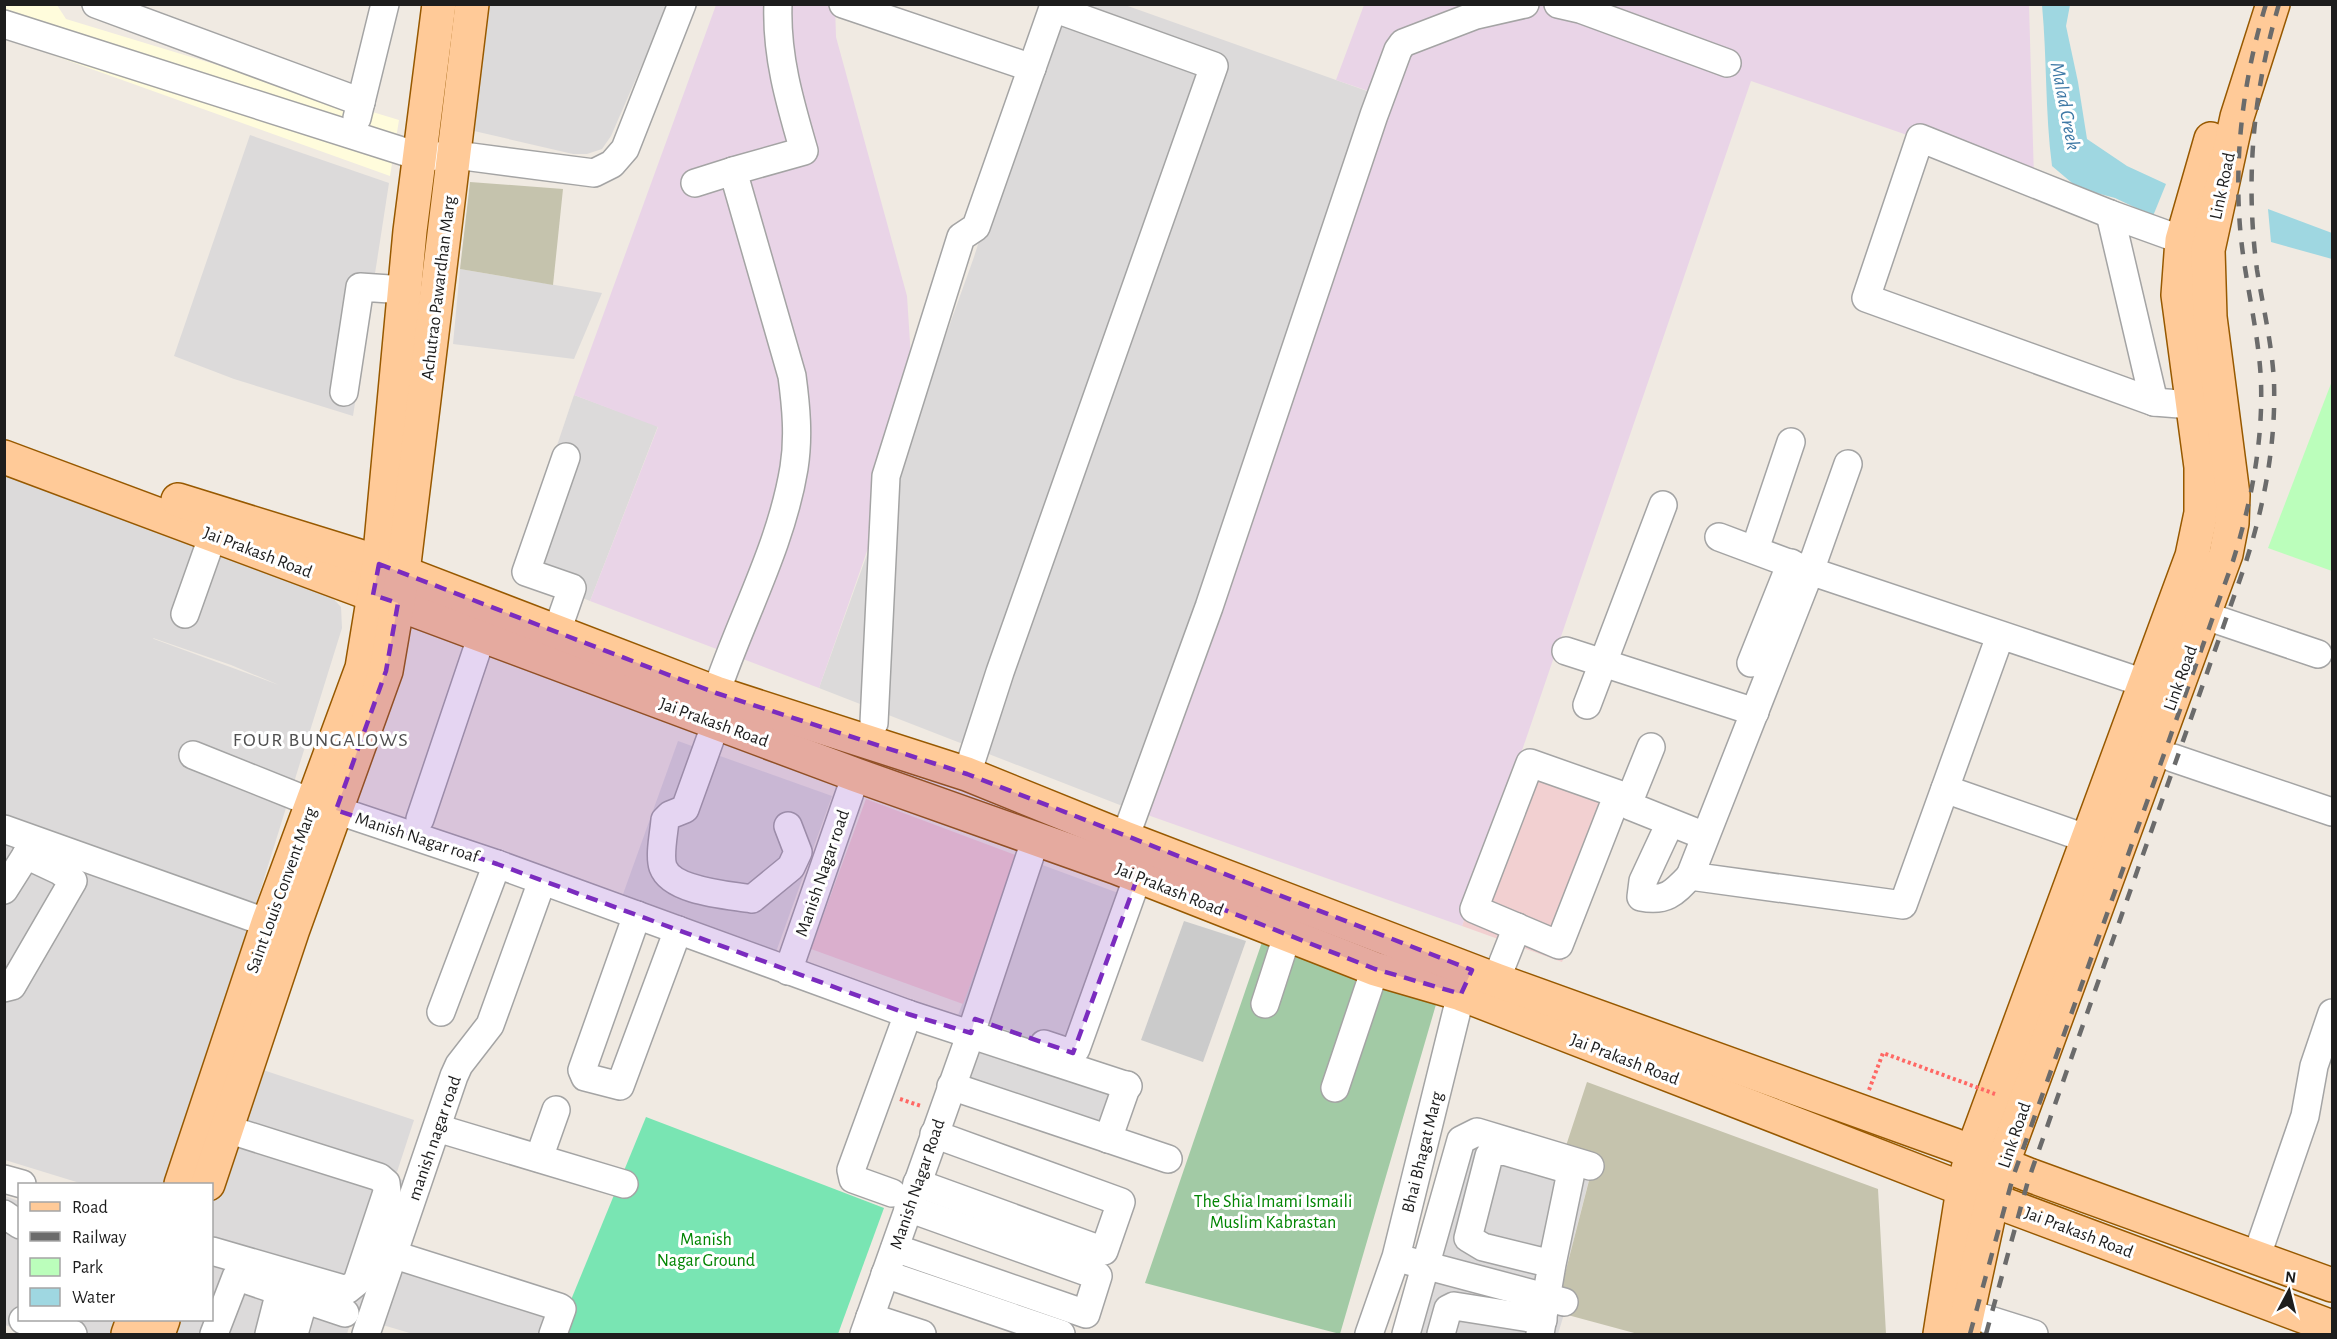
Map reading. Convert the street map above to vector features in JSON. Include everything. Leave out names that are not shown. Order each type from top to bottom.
[{"type":"main road","name":"Achutrao Pawardhan Marg","points":[[388,583],[405,290],[439,4]]},
{"type":"main road","name":"Achutrao Pawardhan Marg","points":[[388,583],[456,155],[472,4]]},
{"type":"main road","name":"Link Road","points":[[1953,1322],[1978,1194],[1972,1153],[2192,556],[2201,513],[2201,467],[2178,295],[2182,240],[2248,4]]},
{"type":"main road","name":"Link Road","points":[[1978,1194],[2003,1164],[2226,554],[2232,523],[2233,495],[2206,280],[2208,250],[2237,117],[2273,4]]},
{"type":"main road","name":"Jai Prakash Road","points":[[6,456],[166,496],[388,583],[482,635],[716,708],[967,774],[1126,860],[1287,936],[1376,969],[1479,984],[1978,1194],[2317,1327]]},
{"type":"main road","name":"Jai Prakash Road","points":[[6,456],[213,535],[388,583],[556,634],[856,775],[1036,838],[1126,860],[1972,1153],[2329,1284]]},
{"type":"main road","name":"Saint Louis Convent Marg","points":[[182,1183],[268,923],[325,807],[386,671],[388,583]]},
{"type":"main road","name":"Saint Louis Convent Marg","points":[[209,1183],[325,807]]},
{"type":"street","points":[[96,4],[361,102]]},
{"type":"street","points":[[352,137],[385,4]]},
{"type":"street","points":[[4,24],[352,137],[421,157],[456,155],[594,173],[612,164],[625,149],[682,4]]},
{"type":"street","points":[[695,183],[804,151],[785,85],[780,53],[778,4]]},
{"type":"street","points":[[843,4],[1032,68]]},
{"type":"street","points":[[441,1012],[497,864],[542,881],[634,923],[788,971],[908,1014],[1073,1053],[1126,860],[1374,115],[1398,50],[1403,43],[1476,15],[1525,4]]},
{"type":"street","points":[[1558,4],[1580,9],[1727,63]]},
{"type":"street","points":[[874,723],[886,476],[962,237],[976,227],[1052,6],[1214,66],[1000,672],[967,774]]},
{"type":"street","points":[[157,73],[170,32]]},
{"type":"street","points":[[2182,240],[2110,214],[1920,138],[1866,298],[2154,402],[2192,405]]},
{"type":"street","points":[[733,171],[792,376],[796,441],[794,466],[778,533],[716,708],[685,809],[670,814],[665,820],[663,867],[683,886],[752,899],[791,867],[798,852],[788,826]]},
{"type":"street","points":[[2110,214],[2154,402]]},
{"type":"street","points":[[344,392],[360,287],[405,290]]},
{"type":"street","points":[[1755,549],[1791,442]]},
{"type":"street","points":[[556,634],[572,588],[526,572],[566,457]]},
{"type":"street","points":[[1751,663],[1801,567],[1848,464]]},
{"type":"street","points":[[1587,705],[1664,505]]},
{"type":"street","points":[[185,614],[213,535]]},
{"type":"street","points":[[1719,537],[2000,636],[2144,683]]},
{"type":"street","points":[[1670,823],[1643,881],[1641,897],[1664,899],[1672,895],[1690,876],[1755,712],[1801,567]]},
{"type":"street","points":[[2203,615],[2318,654]]},
{"type":"street","points":[[420,819],[482,635]]},
{"type":"street","points":[[1690,876],[1903,905],[2000,636]]},
{"type":"street","points":[[1566,651],[1755,712]]},
{"type":"street","points":[[1651,747],[1630,799],[1630,806],[1706,836]]},
{"type":"street","name":"Manish Nagar roaf","points":[[193,755],[325,807],[497,864]]},
{"type":"street","points":[[2173,758],[2332,812]]},
{"type":"street","points":[[1530,763],[1618,794],[1559,945],[1517,927],[1474,909],[1530,763]]},
{"type":"street","name":"Manish Nagar road","points":[[788,971],[856,775]]},
{"type":"street","points":[[1945,789],[2088,839]]},
{"type":"street","points":[[4,829],[73,881],[12,986],[4,988]]},
{"type":"street","name":"Manish Nagar Road","points":[[867,1326],[895,1248],[906,1195],[934,1134],[951,1086],[977,1032],[1036,838]]},
{"type":"street","points":[[31,848],[268,923]]},
{"type":"street","points":[[4,890],[31,848]]},
{"type":"street","name":"manish nagar road","points":[[366,1335],[402,1257],[437,1128],[459,1065],[490,1025],[542,881]]},
{"type":"street","points":[[634,923],[582,1070],[585,1077],[620,1086],[675,937]]},
{"type":"street","points":[[1406,1335],[1411,1262],[1456,1047],[1479,984],[1517,927]]},
{"type":"street","points":[[1265,1004],[1287,936]]},
{"type":"street","points":[[1335,1088],[1376,969]]},
{"type":"street","points":[[2256,1258],[2305,1116],[2314,1066],[2332,1013]]},
{"type":"street","points":[[908,1014],[851,1170],[853,1179],[1104,1251],[1121,1202],[934,1134]]},
{"type":"street","points":[[977,1032],[1041,1060],[1126,1088],[1108,1139]]},
{"type":"street","points":[[951,1086],[1168,1159]]},
{"type":"street","points":[[539,1158],[556,1110]]},
{"type":"street","points":[[437,1128],[624,1184]]},
{"type":"street","points":[[213,1251],[347,1290],[357,1282],[387,1192],[386,1183],[380,1177],[226,1129]]},
{"type":"street","points":[[1386,1335],[1411,1262],[1461,1140],[1477,1132],[1590,1166]]},
{"type":"street","points":[[1549,1314],[1552,1264],[1570,1177],[1563,1168],[1504,1151],[1496,1152],[1489,1156],[1468,1238],[1484,1247],[1552,1264]]},
{"type":"street","points":[[895,1248],[1086,1314],[1098,1276],[906,1195]]},
{"type":"street","points":[[4,1214],[18,1224]]},
{"type":"street","points":[[387,1335],[386,1329],[402,1257],[561,1308],[553,1335]]},
{"type":"street","points":[[1411,1262],[1549,1314]]},
{"type":"street","points":[[1369,1335],[1411,1262]]},
{"type":"street","points":[[214,1335],[224,1273],[345,1313]]},
{"type":"street","points":[[885,1274],[1061,1335]]},
{"type":"street","points":[[2317,1327],[2329,1284]]},
{"type":"street","points":[[269,1335],[292,1295]]},
{"type":"street","points":[[292,1295],[294,1335]]},
{"type":"street","points":[[1441,1335],[1448,1309],[1454,1306],[1549,1314]]},
{"type":"street","points":[[28,1321],[73,1335]]},
{"type":"street","points":[[1953,1322],[2034,1335]]},
{"type":"street","points":[[867,1326],[922,1335]]},
{"type":"path","points":[[1869,1090],[1883,1053],[1995,1094]]},
{"type":"highlighted area","points":[[379,564],[716,693],[967,774],[1472,970],[1461,994],[1375,969],[1138,876],[1073,1053],[975,1019],[971,1033],[908,1014],[497,864],[336,810],[386,671],[398,603],[373,595]]},
{"type":"shaded area","points":[[4,5],[57,5],[66,19],[399,120],[390,176],[5,38]]},
{"type":"shaded area","points":[[490,5],[668,5],[611,136],[602,149],[587,154],[573,154],[474,131]]},
{"type":"shaded area","points":[[716,5],[835,5],[836,37],[907,296],[912,373],[927,380],[819,688],[590,601],[658,427],[574,395]]},
{"type":"shaded area","points":[[1053,5],[1125,5],[1381,96],[1125,807],[819,688],[974,257]]},
{"type":"shaded area","points":[[1364,5],[2029,5],[2034,179],[1751,81],[1462,926],[1125,807],[1380,95],[1336,80]]},
{"type":"shaded area","points":[[250,135],[389,183],[353,416],[234,379],[174,356]]},
{"type":"shaded area","points":[[470,182],[563,189],[553,285],[460,269]]},
{"type":"shaded area","points":[[460,269],[602,293],[574,359],[453,344]]},
{"type":"shaded area","points":[[574,395],[658,426],[590,601],[515,570]]},
{"type":"shaded area","points":[[4,469],[328,593],[341,607],[342,628],[169,1183],[80,1183],[5,1160]],"holes":[[[153,638],[231,665],[279,685],[154,639]]]},
{"type":"shaded area","points":[[678,741],[832,796],[776,952],[622,897]]},
{"type":"shaded area","points":[[1520,755],[1627,792],[1562,962],[1462,926]]},
{"type":"shaded area","points":[[866,799],[1018,856],[963,1004],[811,949]]},
{"type":"shaded area","points":[[1018,856],[1140,901],[1079,1063],[957,1018]]},
{"type":"shaded area","points":[[1184,921],[1246,941],[1203,1062],[1141,1040]]},
{"type":"shaded area","points":[[977,1037],[1129,1089],[1108,1150],[956,1099]]},
{"type":"shaded area","points":[[254,1067],[414,1120],[397,1172],[237,1120]]},
{"type":"shaded area","points":[[1587,1082],[1878,1189],[1886,1334],[1638,1334],[1564,1314],[1559,1297],[1592,1169],[1561,1161]]},
{"type":"shaded area","points":[[238,1128],[406,1181],[361,1316],[353,1313],[347,1334],[175,1334],[180,1321],[213,1321],[213,1200]]},
{"type":"shaded area","points":[[1473,1137],[1592,1168],[1559,1297],[1568,1301],[1558,1334],[1417,1334]]},
{"type":"shaded area","points":[[5,1196],[18,1201],[18,1321],[119,1321],[114,1334],[31,1334],[5,1325]]},
{"type":"shaded area","points":[[397,1261],[565,1311],[557,1334],[413,1334],[376,1323]]},
{"type":"green space","points":[[2332,381],[2332,571],[2268,548]]},
{"type":"green space","name":"The Shia Imami Ismaili Muslim Kabrastan","points":[[1262,942],[1437,1001],[1340,1334],[1145,1283]]},
{"type":"green space","name":"Manish Nagar Ground","points":[[646,1117],[884,1208],[838,1334],[557,1334]]},
{"type":"water","name":"Malad Creek","points":[[2042,5],[2070,5],[2066,26],[2087,139],[2127,166],[2166,184],[2153,216],[2115,198],[2078,188],[2052,166]]},
{"type":"water","points":[[2268,209],[2332,233],[2332,259],[2271,242]]},
{"type":"railway","points":[[1970,1334],[2013,1177],[2233,561],[2255,473],[2260,428],[2261,382],[2258,346],[2241,238],[2238,179],[2246,90],[2266,4]]},
{"type":"railway","points":[[1986,1334],[2028,1181],[2245,565],[2263,498],[2271,452],[2274,382],[2253,236],[2252,169],[2257,103],[2279,4]]},
{"type":"district","name":"FOUR BUNGALOWS","points":[[321,739]]}]
